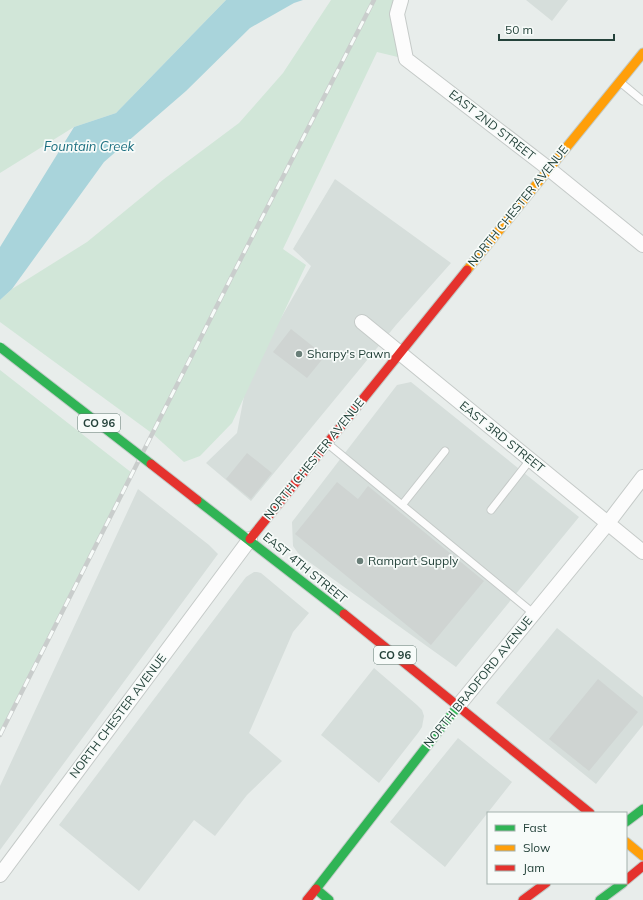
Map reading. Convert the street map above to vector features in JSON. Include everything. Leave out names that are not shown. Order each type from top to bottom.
[{"type":"main road","name":"NORTH CHESTER AVENUE","points":[[250,539],[643,53]]},
{"type":"main road","name":"EAST 4TH STREET","points":[[0,347],[197,500],[250,539],[589,812]]},
{"type":"main road","name":"NORTH BRADFORD AVENUE","points":[[307,900],[458,706]]},
{"type":"main road","points":[[627,821],[643,809]]},
{"type":"main road","points":[[627,843],[643,856]]},
{"type":"main road","points":[[627,879],[643,866]]},
{"type":"main road","points":[[627,880],[643,870]]},
{"type":"main road","points":[[523,900],[545,884]]},
{"type":"main road","points":[[600,900],[621,884]]},
{"type":"main road","points":[[316,889],[330,900]]},
{"type":"street","name":"EAST 2ND STREET","points":[[401,0],[398,14],[406,59],[549,169],[643,245]]},
{"type":"street","name":"EAST 3RD STREET","points":[[362,322],[643,552]]},
{"type":"street","name":"NORTH BRADFORD AVENUE","points":[[458,706],[608,523],[643,477]]},
{"type":"street","name":"NORTH CHESTER AVENUE","points":[[0,875],[250,539]]},
{"type":"lane","points":[[619,82],[643,101]]},
{"type":"lane","points":[[327,443],[533,613]]},
{"type":"lane","points":[[402,505],[445,451]]},
{"type":"lane","points":[[491,510],[530,460]]},
{"type":"shaded area","points":[[526,0],[568,0],[552,21]]},
{"type":"shaded area","points":[[335,179],[451,263],[396,325],[251,501],[206,463],[237,433],[248,375],[311,266],[293,249]]},
{"type":"shaded area","points":[[411,382],[579,517],[456,667],[305,559],[293,546],[292,522],[397,385]]},
{"type":"shaded area","points":[[138,489],[209,545],[218,554],[0,850],[0,786]]},
{"type":"shaded area","points":[[254,572],[261,573],[309,613],[293,632],[249,733],[282,761],[247,795],[215,836],[194,820],[139,891],[59,825],[246,577]]},
{"type":"shaded area","points":[[557,628],[643,697],[643,725],[596,784],[496,703]]},
{"type":"shaded area","points":[[374,668],[417,705],[422,710],[424,716],[422,727],[418,733],[379,783],[321,735]]},
{"type":"shaded area","points":[[458,738],[512,782],[445,867],[390,822]]},
{"type":"green space","points":[[0,0],[226,0],[116,113],[74,127],[0,173]]},
{"type":"green space","points":[[331,0],[401,0],[406,59],[377,52],[283,249],[306,265],[232,423],[200,456],[184,462],[153,434],[0,322],[0,300],[12,289],[87,242],[164,179],[239,123],[283,73]]},
{"type":"green space","points":[[0,370],[132,473],[0,735]]},
{"type":"water","name":"Fountain Creek","points":[[226,0],[303,0],[294,3],[250,28],[186,91],[104,162],[12,289],[0,300],[0,247],[74,127],[116,113]]},
{"type":"building","points":[[291,329],[325,356],[307,378],[273,352]]},
{"type":"building","points":[[247,453],[272,473],[251,499],[226,479]]},
{"type":"building","points":[[337,482],[358,499],[368,486],[484,581],[431,645],[295,534]]},
{"type":"building","points":[[598,679],[638,712],[589,771],[549,739]]},
{"type":"railway","points":[[0,735],[231,278],[374,0]]},
{"type":"traffic: fast","points":[[0,347],[151,464]]},
{"type":"traffic: fast","points":[[197,500],[344,614]]},
{"type":"traffic: fast","points":[[329,900],[316,889],[458,706]]},
{"type":"traffic: fast","points":[[627,821],[643,809]]},
{"type":"traffic: fast","points":[[600,900],[622,884]]},
{"type":"traffic: slow","points":[[467,270],[643,53]]},
{"type":"traffic: slow","points":[[627,843],[643,856]]},
{"type":"traffic: jam","points":[[250,539],[467,270]]},
{"type":"traffic: jam","points":[[151,464],[197,500]]},
{"type":"traffic: jam","points":[[344,614],[589,812]]},
{"type":"traffic: jam","points":[[627,879],[643,866]]},
{"type":"traffic: jam","points":[[523,900],[545,884]]},
{"type":"traffic: jam","points":[[307,900],[316,889]]},
{"type":"place","name":"Sharpy's Pawn","points":[[299,354]]},
{"type":"place","name":"Rampart Supply","points":[[360,561]]}]
